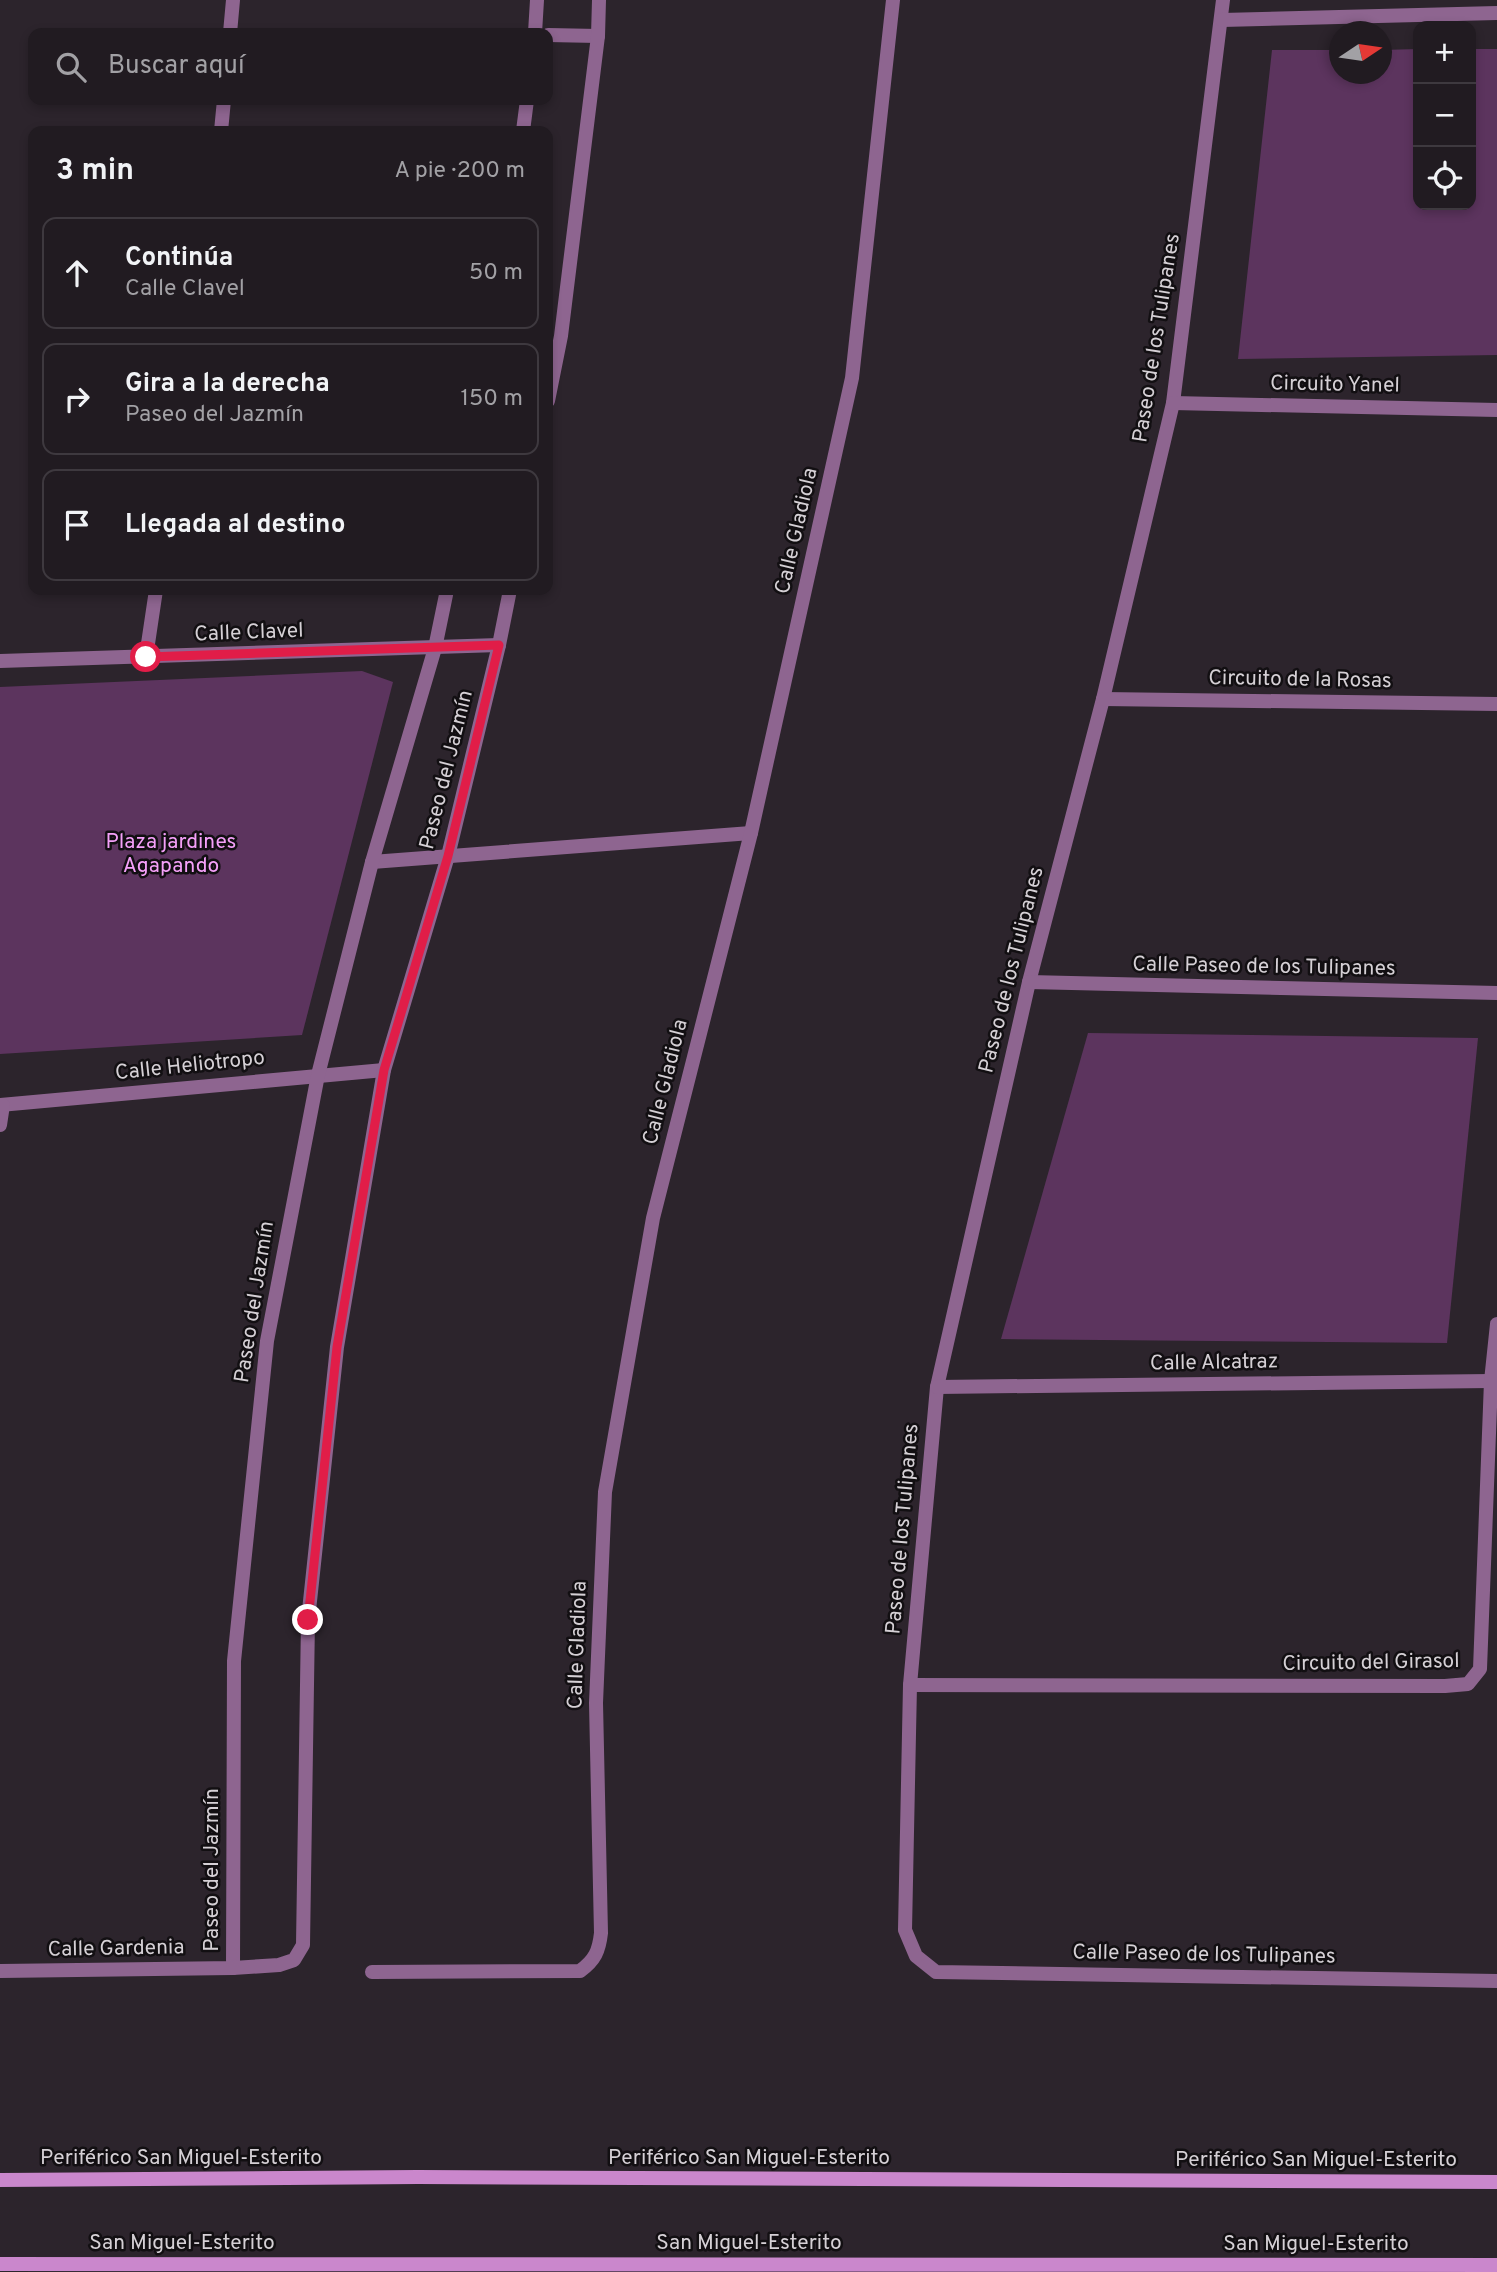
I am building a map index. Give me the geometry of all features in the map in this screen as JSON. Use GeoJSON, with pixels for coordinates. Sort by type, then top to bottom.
{"type":"FeatureCollection","features":[{"type":"Feature","properties":{"kind":"street"},"geometry":{"type":"LineString","coordinates":[[230,28],[233,0]]}},
{"type":"Feature","properties":{"kind":"street"},"geometry":{"type":"LineString","coordinates":[[535,28],[537,0]]}},
{"type":"Feature","properties":{"kind":"street"},"geometry":{"type":"LineString","coordinates":[[553,376],[561,336],[598,36],[599,0]]}},
{"type":"Feature","properties":{"kind":"street","name":"Calle Gladiola"},"geometry":{"type":"LineString","coordinates":[[372,1972],[580,1971],[593,1962],[599,1948],[601,1933],[596,1703],[605,1492],[653,1217],[751,833],[852,378],[893,0]]}},
{"type":"Feature","properties":{"kind":"street","name":"Paseo de los Tulipanes"},"geometry":{"type":"LineString","coordinates":[[916,1956],[905,1930],[910,1685],[937,1387],[1029,982],[1103,699],[1173,402],[1223,0]]}},
{"type":"Feature","properties":{"kind":"street"},"geometry":{"type":"LineString","coordinates":[[1222,20],[1497,13]]}},
{"type":"Feature","properties":{"kind":"street"},"geometry":{"type":"LineString","coordinates":[[553,35],[598,36]]}},
{"type":"Feature","properties":{"kind":"street"},"geometry":{"type":"LineString","coordinates":[[221,126],[224,105]]}},
{"type":"Feature","properties":{"kind":"street"},"geometry":{"type":"LineString","coordinates":[[524,126],[526,105]]}},
{"type":"Feature","properties":{"kind":"street","name":"Circuito Yanel"},"geometry":{"type":"LineString","coordinates":[[1173,402],[1497,410]]}},
{"type":"Feature","properties":{"kind":"street"},"geometry":{"type":"LineString","coordinates":[[146,657],[155,595]]}},
{"type":"Feature","properties":{"kind":"street","name":"Paseo del Jazmín"},"geometry":{"type":"LineString","coordinates":[[446,595],[435,648],[372,862],[318,1074],[267,1341],[234,1661],[233,1969],[279,1965],[294,1960],[303,1945],[308,1620],[337,1347],[384,1070],[448,856],[509,595]]}},
{"type":"Feature","properties":{"kind":"street","name":"Calle Clavel"},"geometry":{"type":"LineString","coordinates":[[0,661],[499,645]]}},
{"type":"Feature","properties":{"kind":"street","name":"Circuito de la Rosas"},"geometry":{"type":"LineString","coordinates":[[1103,699],[1497,704]]}},
{"type":"Feature","properties":{"kind":"street"},"geometry":{"type":"LineString","coordinates":[[372,862],[751,833]]}},
{"type":"Feature","properties":{"kind":"street","name":"Calle Paseo de los Tulipanes"},"geometry":{"type":"LineString","coordinates":[[1029,982],[1497,993]]}},
{"type":"Feature","properties":{"kind":"street","name":"Calle Heliotropo"},"geometry":{"type":"LineString","coordinates":[[2,1105],[384,1070]]}},
{"type":"Feature","properties":{"kind":"street"},"geometry":{"type":"LineString","coordinates":[[0,1125],[2,1105]]}},
{"type":"Feature","properties":{"kind":"street","name":"Circuito del Girasol"},"geometry":{"type":"LineString","coordinates":[[910,1685],[1468,1684],[1480,1669],[1491,1381],[1497,1324]]}},
{"type":"Feature","properties":{"kind":"street","name":"Calle Alcatraz"},"geometry":{"type":"LineString","coordinates":[[937,1387],[1491,1381]]}},
{"type":"Feature","properties":{"kind":"street","name":"Calle Paseo de los Tulipanes"},"geometry":{"type":"LineString","coordinates":[[916,1956],[936,1972],[1497,1981]]}},
{"type":"Feature","properties":{"kind":"street","name":"Calle Gardenia"},"geometry":{"type":"LineString","coordinates":[[0,1971],[233,1969]]}},
{"type":"Feature","properties":{"kind":"street","name":"Periférico San Miguel-Esterito"},"geometry":{"type":"LineString","coordinates":[[0,2180],[418,2177],[1497,2182]]}},
{"type":"Feature","properties":{"kind":"street","name":"San Miguel-Esterito"},"geometry":{"type":"LineString","coordinates":[[0,2264],[1497,2265]]}},
{"type":"Feature","properties":{"kind":"green space"},"geometry":{"type":"Polygon","coordinates":[[[1413,49],[1413,210],[1476,210],[1476,49],[1497,49],[1497,355],[1238,359],[1272,50],[1329,50],[1329,84],[1392,84],[1392,50],[1413,49]]]}},
{"type":"Feature","properties":{"kind":"green space","name":"Plaza jardines Agapando"},"geometry":{"type":"Polygon","coordinates":[[[362,671],[393,682],[302,1035],[0,1054],[0,687],[362,671]]]}},
{"type":"Feature","properties":{"kind":"green space"},"geometry":{"type":"Polygon","coordinates":[[[1088,1033],[1478,1038],[1447,1343],[1001,1339],[1088,1033]]]}},
{"type":"Feature","properties":{"kind":"route"},"geometry":{"type":"LineString","coordinates":[[146,657],[499,645],[448,856],[384,1070],[337,1347],[308,1620]]}}]}
